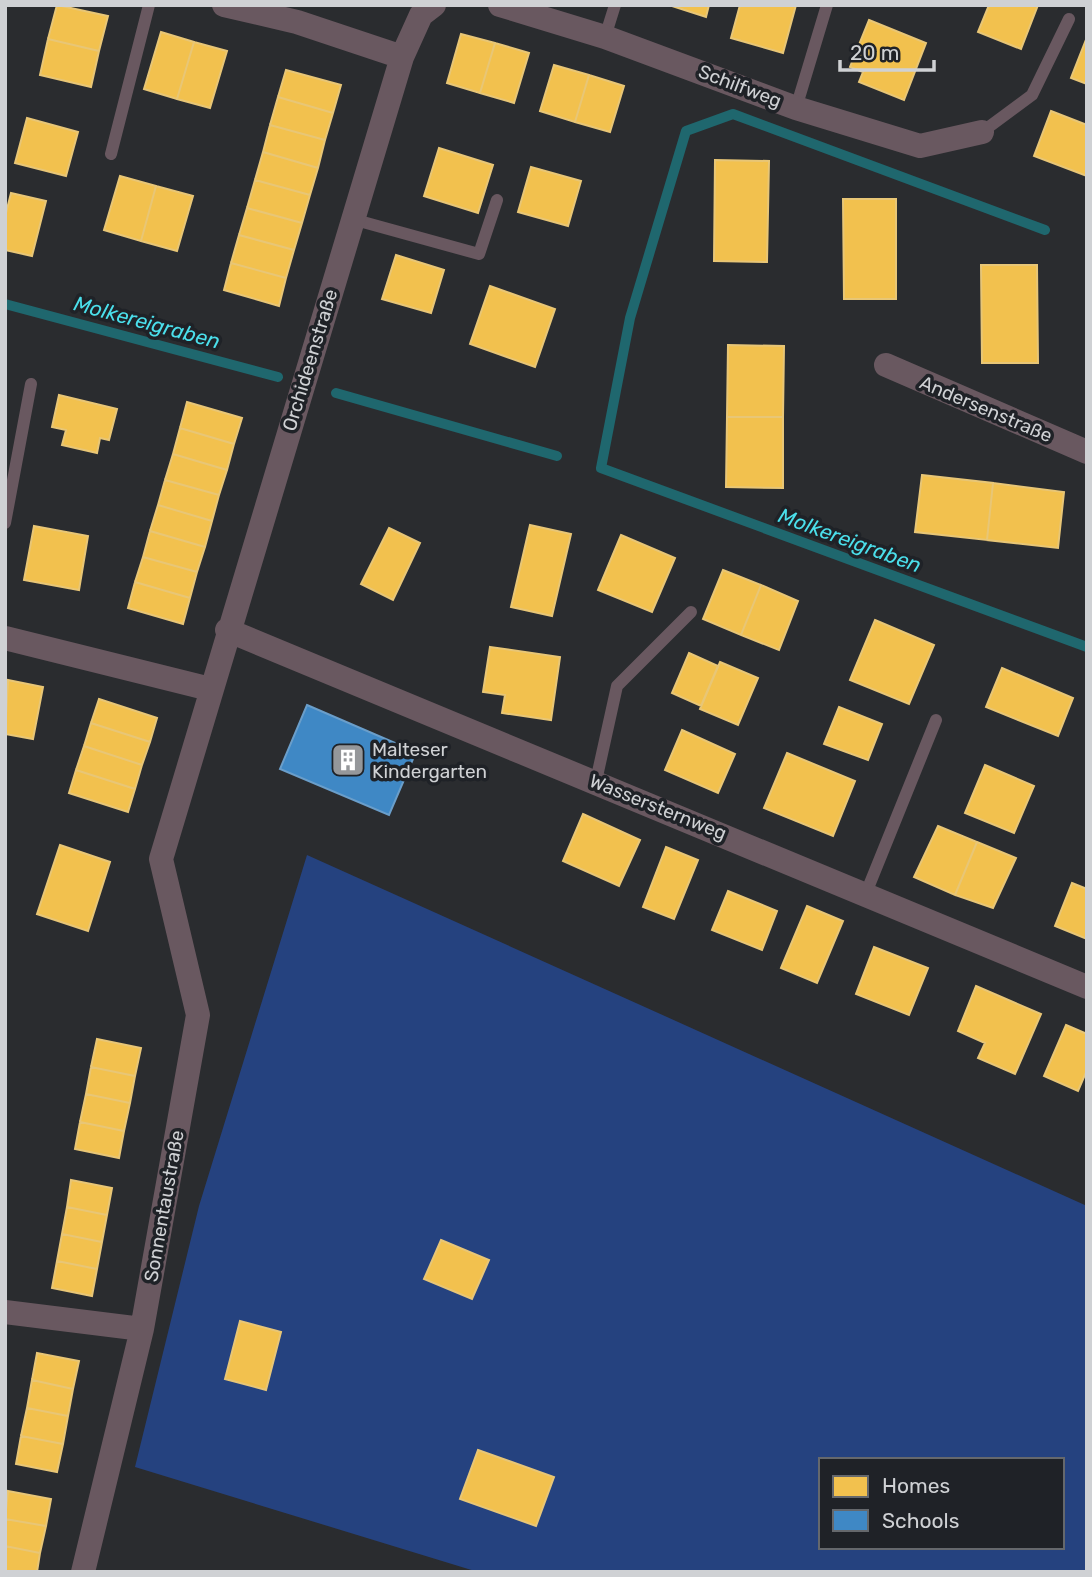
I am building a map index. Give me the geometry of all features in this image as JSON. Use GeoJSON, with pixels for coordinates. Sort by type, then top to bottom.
{"type":"FeatureCollection","features":[{"type":"Feature","properties":{"kind":"street"},"geometry":{"type":"LineString","coordinates":[[224,5],[299,14],[402,57],[421,15],[434,5]]}},
{"type":"Feature","properties":{"kind":"street","name":"Schilfweg"},"geometry":{"type":"LineString","coordinates":[[500,5],[605,37],[796,108],[920,146],[982,132]]}},
{"type":"Feature","properties":{"kind":"street","name":"Orchideenstraße"},"geometry":{"type":"LineString","coordinates":[[166,839],[402,57]]}},
{"type":"Feature","properties":{"kind":"street","name":"Andersenstraße"},"geometry":{"type":"LineString","coordinates":[[886,365],[1087,452]]}},
{"type":"Feature","properties":{"kind":"street","name":"Wassersternweg"},"geometry":{"type":"LineString","coordinates":[[227,630],[1087,987]]}},
{"type":"Feature","properties":{"kind":"street"},"geometry":{"type":"LineString","coordinates":[[5,638],[210,689]]}},
{"type":"Feature","properties":{"kind":"street","name":"Sonnentaustraße"},"geometry":{"type":"LineString","coordinates":[[83,1572],[142,1329],[198,1015],[161,859],[166,839]]}},
{"type":"Feature","properties":{"kind":"street"},"geometry":{"type":"LineString","coordinates":[[5,1312],[142,1329]]}},
{"type":"Feature","properties":{"kind":"lane"},"geometry":{"type":"LineString","coordinates":[[111,154],[149,5]]}},
{"type":"Feature","properties":{"kind":"lane"},"geometry":{"type":"LineString","coordinates":[[605,37],[615,5]]}},
{"type":"Feature","properties":{"kind":"lane"},"geometry":{"type":"LineString","coordinates":[[796,108],[827,5]]}},
{"type":"Feature","properties":{"kind":"lane"},"geometry":{"type":"LineString","coordinates":[[982,132],[1032,95],[1069,19]]}},
{"type":"Feature","properties":{"kind":"lane"},"geometry":{"type":"LineString","coordinates":[[352,219],[479,254],[497,200]]}},
{"type":"Feature","properties":{"kind":"lane"},"geometry":{"type":"LineString","coordinates":[[5,523],[9,484],[31,384]]}},
{"type":"Feature","properties":{"kind":"lane"},"geometry":{"type":"LineString","coordinates":[[596,781],[617,686],[691,612]]}},
{"type":"Feature","properties":{"kind":"lane"},"geometry":{"type":"LineString","coordinates":[[866,893],[936,720]]}},
{"type":"Feature","properties":{"kind":"shaded area"},"geometry":{"type":"Polygon","coordinates":[[[307,855],[1087,1206],[1087,1572],[478,1572],[135,1467],[199,1206],[307,855]]]}},
{"type":"Feature","properties":{"kind":"building: Homes"},"geometry":{"type":"Polygon","coordinates":[[[57,5],[108,16],[99,51],[48,39],[57,5]]]}},
{"type":"Feature","properties":{"kind":"building: Homes"},"geometry":{"type":"Polygon","coordinates":[[[669,5],[709,5],[706,17],[669,5]]]}},
{"type":"Feature","properties":{"kind":"building: Homes"},"geometry":{"type":"Polygon","coordinates":[[[740,5],[796,5],[783,53],[731,38],[740,5]]]}},
{"type":"Feature","properties":{"kind":"building: Homes"},"geometry":{"type":"Polygon","coordinates":[[[989,5],[1038,5],[1021,49],[978,32],[989,5]]]}},
{"type":"Feature","properties":{"kind":"building: Homes"},"geometry":{"type":"Polygon","coordinates":[[[869,20],[926,43],[904,100],[859,82],[863,72],[850,67],[869,20]]]}},
{"type":"Feature","properties":{"kind":"building: Homes"},"geometry":{"type":"Polygon","coordinates":[[[161,32],[194,42],[177,99],[144,89],[161,32]]]}},
{"type":"Feature","properties":{"kind":"building: Homes"},"geometry":{"type":"Polygon","coordinates":[[[461,34],[495,43],[480,93],[447,83],[461,34]]]}},
{"type":"Feature","properties":{"kind":"building: Homes"},"geometry":{"type":"Polygon","coordinates":[[[1087,37],[1087,84],[1071,78],[1087,37]]]}},
{"type":"Feature","properties":{"kind":"building: Homes"},"geometry":{"type":"Polygon","coordinates":[[[48,39],[99,51],[91,87],[40,75],[48,39]]]}},
{"type":"Feature","properties":{"kind":"building: Homes"},"geometry":{"type":"Polygon","coordinates":[[[194,42],[227,51],[210,108],[177,99],[194,42]]]}},
{"type":"Feature","properties":{"kind":"building: Homes"},"geometry":{"type":"Polygon","coordinates":[[[495,43],[529,53],[514,103],[480,93],[495,43]]]}},
{"type":"Feature","properties":{"kind":"building: Homes"},"geometry":{"type":"Polygon","coordinates":[[[554,65],[589,75],[575,122],[540,111],[554,65]]]}},
{"type":"Feature","properties":{"kind":"building: Homes"},"geometry":{"type":"Polygon","coordinates":[[[286,70],[341,85],[333,113],[278,97],[286,70]]]}},
{"type":"Feature","properties":{"kind":"building: Homes"},"geometry":{"type":"Polygon","coordinates":[[[589,75],[624,86],[610,132],[575,122],[589,75]]]}},
{"type":"Feature","properties":{"kind":"building: Homes"},"geometry":{"type":"Polygon","coordinates":[[[278,97],[333,113],[325,140],[270,125],[278,97]]]}},
{"type":"Feature","properties":{"kind":"building: Homes"},"geometry":{"type":"Polygon","coordinates":[[[1051,111],[1087,125],[1087,176],[1034,156],[1051,111]]]}},
{"type":"Feature","properties":{"kind":"building: Homes"},"geometry":{"type":"Polygon","coordinates":[[[27,118],[78,132],[66,176],[15,163],[27,118]]]}},
{"type":"Feature","properties":{"kind":"building: Homes"},"geometry":{"type":"Polygon","coordinates":[[[270,125],[325,140],[318,168],[263,152],[270,125]]]}},
{"type":"Feature","properties":{"kind":"building: Homes"},"geometry":{"type":"Polygon","coordinates":[[[439,148],[493,165],[478,213],[424,196],[439,148]]]}},
{"type":"Feature","properties":{"kind":"building: Homes"},"geometry":{"type":"Polygon","coordinates":[[[263,152],[318,168],[310,195],[255,180],[263,152]]]}},
{"type":"Feature","properties":{"kind":"building: Homes"},"geometry":{"type":"Polygon","coordinates":[[[715,160],[769,161],[767,262],[714,261],[715,160]]]}},
{"type":"Feature","properties":{"kind":"building: Homes"},"geometry":{"type":"Polygon","coordinates":[[[531,167],[581,181],[568,226],[518,212],[531,167]]]}},
{"type":"Feature","properties":{"kind":"building: Homes"},"geometry":{"type":"Polygon","coordinates":[[[120,176],[156,186],[141,241],[104,230],[120,176]]]}},
{"type":"Feature","properties":{"kind":"building: Homes"},"geometry":{"type":"Polygon","coordinates":[[[255,180],[310,195],[302,223],[247,208],[255,180]]]}},
{"type":"Feature","properties":{"kind":"building: Homes"},"geometry":{"type":"Polygon","coordinates":[[[156,186],[193,196],[177,251],[141,241],[156,186]]]}},
{"type":"Feature","properties":{"kind":"building: Homes"},"geometry":{"type":"Polygon","coordinates":[[[11,193],[46,201],[32,256],[5,250],[5,217],[11,193]]]}},
{"type":"Feature","properties":{"kind":"building: Homes"},"geometry":{"type":"Polygon","coordinates":[[[843,199],[896,199],[896,299],[844,299],[843,199]]]}},
{"type":"Feature","properties":{"kind":"building: Homes"},"geometry":{"type":"Polygon","coordinates":[[[247,208],[302,223],[294,250],[239,235],[247,208]]]}},
{"type":"Feature","properties":{"kind":"building: Homes"},"geometry":{"type":"Polygon","coordinates":[[[239,235],[294,250],[286,278],[231,263],[239,235]]]}},
{"type":"Feature","properties":{"kind":"building: Homes"},"geometry":{"type":"Polygon","coordinates":[[[396,255],[444,270],[431,313],[382,299],[396,255]]]}},
{"type":"Feature","properties":{"kind":"building: Homes"},"geometry":{"type":"Polygon","coordinates":[[[231,263],[286,278],[279,306],[224,290],[231,263]]]}},
{"type":"Feature","properties":{"kind":"building: Homes"},"geometry":{"type":"Polygon","coordinates":[[[981,265],[1037,265],[1038,363],[982,363],[981,265]]]}},
{"type":"Feature","properties":{"kind":"building: Homes"},"geometry":{"type":"Polygon","coordinates":[[[490,286],[555,309],[535,367],[470,344],[490,286]]]}},
{"type":"Feature","properties":{"kind":"building: Homes"},"geometry":{"type":"Polygon","coordinates":[[[728,345],[784,346],[783,417],[727,417],[728,345]]]}},
{"type":"Feature","properties":{"kind":"building: Homes"},"geometry":{"type":"Polygon","coordinates":[[[59,395],[117,409],[109,440],[100,438],[97,453],[62,445],[66,430],[52,427],[59,395]]]}},
{"type":"Feature","properties":{"kind":"building: Homes"},"geometry":{"type":"Polygon","coordinates":[[[187,402],[242,418],[234,444],[180,428],[187,402]]]}},
{"type":"Feature","properties":{"kind":"building: Homes"},"geometry":{"type":"Polygon","coordinates":[[[727,417],[783,417],[783,488],[726,487],[727,417]]]}},
{"type":"Feature","properties":{"kind":"building: Homes"},"geometry":{"type":"Polygon","coordinates":[[[180,428],[234,444],[227,470],[173,454],[180,428]]]}},
{"type":"Feature","properties":{"kind":"building: Homes"},"geometry":{"type":"Polygon","coordinates":[[[173,454],[227,470],[219,495],[165,480],[173,454]]]}},
{"type":"Feature","properties":{"kind":"building: Homes"},"geometry":{"type":"Polygon","coordinates":[[[922,475],[993,483],[987,540],[915,532],[922,475]]]}},
{"type":"Feature","properties":{"kind":"building: Homes"},"geometry":{"type":"Polygon","coordinates":[[[165,480],[219,495],[212,521],[158,505],[165,480]]]}},
{"type":"Feature","properties":{"kind":"building: Homes"},"geometry":{"type":"Polygon","coordinates":[[[993,483],[1064,492],[1058,548],[987,540],[993,483]]]}},
{"type":"Feature","properties":{"kind":"building: Homes"},"geometry":{"type":"Polygon","coordinates":[[[158,505],[212,521],[205,547],[150,531],[158,505]]]}},
{"type":"Feature","properties":{"kind":"building: Homes"},"geometry":{"type":"Polygon","coordinates":[[[530,525],[571,534],[552,616],[511,607],[530,525]]]}},
{"type":"Feature","properties":{"kind":"building: Homes"},"geometry":{"type":"Polygon","coordinates":[[[34,526],[88,536],[79,590],[24,580],[34,526]]]}},
{"type":"Feature","properties":{"kind":"building: Homes"},"geometry":{"type":"Polygon","coordinates":[[[389,528],[420,543],[393,600],[361,584],[389,528]]]}},
{"type":"Feature","properties":{"kind":"building: Homes"},"geometry":{"type":"Polygon","coordinates":[[[150,531],[205,547],[197,572],[143,557],[150,531]]]}},
{"type":"Feature","properties":{"kind":"building: Homes"},"geometry":{"type":"Polygon","coordinates":[[[621,535],[675,558],[652,612],[598,590],[621,535]]]}},
{"type":"Feature","properties":{"kind":"building: Homes"},"geometry":{"type":"Polygon","coordinates":[[[143,557],[197,572],[190,598],[135,582],[143,557]]]}},
{"type":"Feature","properties":{"kind":"building: Homes"},"geometry":{"type":"Polygon","coordinates":[[[723,570],[761,585],[741,635],[703,619],[723,570]]]}},
{"type":"Feature","properties":{"kind":"building: Homes"},"geometry":{"type":"Polygon","coordinates":[[[135,582],[190,598],[183,624],[128,608],[135,582]]]}},
{"type":"Feature","properties":{"kind":"building: Homes"},"geometry":{"type":"Polygon","coordinates":[[[761,585],[798,601],[779,650],[741,635],[761,585]]]}},
{"type":"Feature","properties":{"kind":"building: Homes"},"geometry":{"type":"Polygon","coordinates":[[[875,620],[934,645],[909,704],[850,680],[875,620]]]}},
{"type":"Feature","properties":{"kind":"building: Homes"},"geometry":{"type":"Polygon","coordinates":[[[490,647],[560,657],[551,720],[502,713],[505,695],[483,692],[490,647]]]}},
{"type":"Feature","properties":{"kind":"building: Homes"},"geometry":{"type":"Polygon","coordinates":[[[689,653],[718,666],[701,706],[672,693],[689,653]]]}},
{"type":"Feature","properties":{"kind":"building: Homes"},"geometry":{"type":"Polygon","coordinates":[[[720,662],[758,678],[738,725],[700,709],[720,662]]]}},
{"type":"Feature","properties":{"kind":"building: Homes"},"geometry":{"type":"Polygon","coordinates":[[[1002,668],[1073,698],[1058,736],[986,707],[1002,668]]]}},
{"type":"Feature","properties":{"kind":"building: Homes"},"geometry":{"type":"Polygon","coordinates":[[[8,680],[43,687],[33,739],[5,734],[8,680]]]}},
{"type":"Feature","properties":{"kind":"building: Homes"},"geometry":{"type":"Polygon","coordinates":[[[99,699],[157,718],[150,742],[91,723],[99,699]]]}},
{"type":"Feature","properties":{"kind":"building: Homes"},"geometry":{"type":"Polygon","coordinates":[[[839,707],[882,724],[868,760],[824,744],[839,707]]]}},
{"type":"Feature","properties":{"kind":"building: Homes"},"geometry":{"type":"Polygon","coordinates":[[[91,723],[150,742],[142,765],[84,746],[91,723]]]}},
{"type":"Feature","properties":{"kind":"building: Homes"},"geometry":{"type":"Polygon","coordinates":[[[682,730],[735,754],[718,793],[665,770],[682,730]]]}},
{"type":"Feature","properties":{"kind":"building: Homes"},"geometry":{"type":"Polygon","coordinates":[[[84,746],[142,765],[135,789],[76,770],[84,746]]]}},
{"type":"Feature","properties":{"kind":"building: Homes"},"geometry":{"type":"Polygon","coordinates":[[[787,753],[855,781],[833,836],[764,808],[787,753]]]}},
{"type":"Feature","properties":{"kind":"building: Homes"},"geometry":{"type":"Polygon","coordinates":[[[985,765],[1034,786],[1014,833],[965,813],[985,765]]]}},
{"type":"Feature","properties":{"kind":"building: Homes"},"geometry":{"type":"Polygon","coordinates":[[[76,770],[135,789],[128,812],[69,793],[76,770]]]}},
{"type":"Feature","properties":{"kind":"building: Homes"},"geometry":{"type":"Polygon","coordinates":[[[583,814],[640,840],[619,886],[563,861],[583,814]]]}},
{"type":"Feature","properties":{"kind":"building: Homes"},"geometry":{"type":"Polygon","coordinates":[[[938,826],[977,842],[955,895],[914,877],[938,826]]]}},
{"type":"Feature","properties":{"kind":"building: Homes"},"geometry":{"type":"Polygon","coordinates":[[[977,842],[1016,858],[993,908],[955,895],[977,842]]]}},
{"type":"Feature","properties":{"kind":"building: Homes"},"geometry":{"type":"Polygon","coordinates":[[[60,845],[110,862],[88,931],[37,914],[60,845]]]}},
{"type":"Feature","properties":{"kind":"building: Homes"},"geometry":{"type":"Polygon","coordinates":[[[666,847],[698,860],[674,919],[643,907],[666,847]]]}},
{"type":"Feature","properties":{"kind":"building: Homes"},"geometry":{"type":"Polygon","coordinates":[[[1072,883],[1087,889],[1087,939],[1055,926],[1072,883]]]}},
{"type":"Feature","properties":{"kind":"building: Homes"},"geometry":{"type":"Polygon","coordinates":[[[728,891],[777,911],[762,950],[712,930],[728,891]]]}},
{"type":"Feature","properties":{"kind":"building: Homes"},"geometry":{"type":"Polygon","coordinates":[[[807,906],[843,921],[817,983],[781,968],[807,906]]]}},
{"type":"Feature","properties":{"kind":"building: Homes"},"geometry":{"type":"Polygon","coordinates":[[[874,947],[928,968],[909,1015],[856,994],[874,947]]]}},
{"type":"Feature","properties":{"kind":"building: Homes"},"geometry":{"type":"Polygon","coordinates":[[[976,986],[1041,1014],[1015,1074],[978,1058],[985,1043],[958,1031],[976,986]]]}},
{"type":"Feature","properties":{"kind":"building: Homes"},"geometry":{"type":"Polygon","coordinates":[[[1066,1025],[1087,1034],[1087,1070],[1078,1091],[1044,1076],[1066,1025]]]}},
{"type":"Feature","properties":{"kind":"building: Homes"},"geometry":{"type":"Polygon","coordinates":[[[97,1039],[141,1048],[135,1076],[91,1067],[97,1039]]]}},
{"type":"Feature","properties":{"kind":"building: Homes"},"geometry":{"type":"Polygon","coordinates":[[[91,1067],[135,1076],[130,1103],[86,1094],[91,1067]]]}},
{"type":"Feature","properties":{"kind":"building: Homes"},"geometry":{"type":"Polygon","coordinates":[[[86,1094],[130,1103],[124,1131],[80,1122],[86,1094]]]}},
{"type":"Feature","properties":{"kind":"building: Homes"},"geometry":{"type":"Polygon","coordinates":[[[80,1122],[124,1131],[119,1158],[75,1149],[80,1122]]]}},
{"type":"Feature","properties":{"kind":"building: Homes"},"geometry":{"type":"Polygon","coordinates":[[[71,1180],[112,1188],[107,1215],[67,1207],[71,1180]]]}},
{"type":"Feature","properties":{"kind":"building: Homes"},"geometry":{"type":"Polygon","coordinates":[[[67,1207],[107,1215],[102,1242],[62,1234],[67,1207]]]}},
{"type":"Feature","properties":{"kind":"building: Homes"},"geometry":{"type":"Polygon","coordinates":[[[62,1234],[102,1242],[97,1269],[57,1261],[62,1234]]]}},
{"type":"Feature","properties":{"kind":"building: Homes"},"geometry":{"type":"Polygon","coordinates":[[[441,1240],[489,1260],[472,1299],[424,1279],[441,1240]]]}},
{"type":"Feature","properties":{"kind":"building: Homes"},"geometry":{"type":"Polygon","coordinates":[[[57,1261],[97,1269],[92,1296],[52,1288],[57,1261]]]}},
{"type":"Feature","properties":{"kind":"building: Homes"},"geometry":{"type":"Polygon","coordinates":[[[240,1321],[281,1332],[266,1390],[225,1379],[240,1321]]]}},
{"type":"Feature","properties":{"kind":"building: Homes"},"geometry":{"type":"Polygon","coordinates":[[[37,1353],[79,1361],[73,1389],[32,1380],[37,1353]]]}},
{"type":"Feature","properties":{"kind":"building: Homes"},"geometry":{"type":"Polygon","coordinates":[[[32,1380],[73,1389],[68,1416],[27,1408],[32,1380]]]}},
{"type":"Feature","properties":{"kind":"building: Homes"},"geometry":{"type":"Polygon","coordinates":[[[27,1408],[68,1416],[63,1444],[21,1436],[27,1408]]]}},
{"type":"Feature","properties":{"kind":"building: Homes"},"geometry":{"type":"Polygon","coordinates":[[[21,1436],[63,1444],[57,1472],[16,1464],[21,1436]]]}},
{"type":"Feature","properties":{"kind":"building: Homes"},"geometry":{"type":"Polygon","coordinates":[[[478,1450],[554,1477],[536,1526],[460,1499],[478,1450]]]}},
{"type":"Feature","properties":{"kind":"building: Homes"},"geometry":{"type":"Polygon","coordinates":[[[8,1491],[51,1499],[46,1526],[5,1519],[8,1491]]]}},
{"type":"Feature","properties":{"kind":"building: Homes"},"geometry":{"type":"Polygon","coordinates":[[[5,1519],[46,1526],[40,1553],[5,1546],[5,1519]]]}},
{"type":"Feature","properties":{"kind":"building: Homes"},"geometry":{"type":"Polygon","coordinates":[[[5,1546],[40,1553],[37,1572],[5,1572],[5,1546]]]}},
{"type":"Feature","properties":{"kind":"building: Schools","name":"Malteser Kindergarten"},"geometry":{"type":"Polygon","coordinates":[[[307,705],[416,752],[389,815],[280,769],[307,705]]]}},
{"type":"Feature","properties":{"kind":"waterway"},"geometry":{"type":"LineString","coordinates":[[1045,230],[733,114],[686,131],[630,318],[601,468],[1087,647]]}},
{"type":"Feature","properties":{"kind":"waterway","name":"Molkereigraben"},"geometry":{"type":"LineString","coordinates":[[5,304],[278,377]]}},
{"type":"Feature","properties":{"kind":"waterway","name":"Molkereigraben"},"geometry":{"type":"LineString","coordinates":[[336,393],[557,456]]}},
{"type":"Feature","properties":{"kind":"place","name":"Malteser Kindergarten"},"geometry":{"type":"Point","coordinates":[348,760]}}]}
